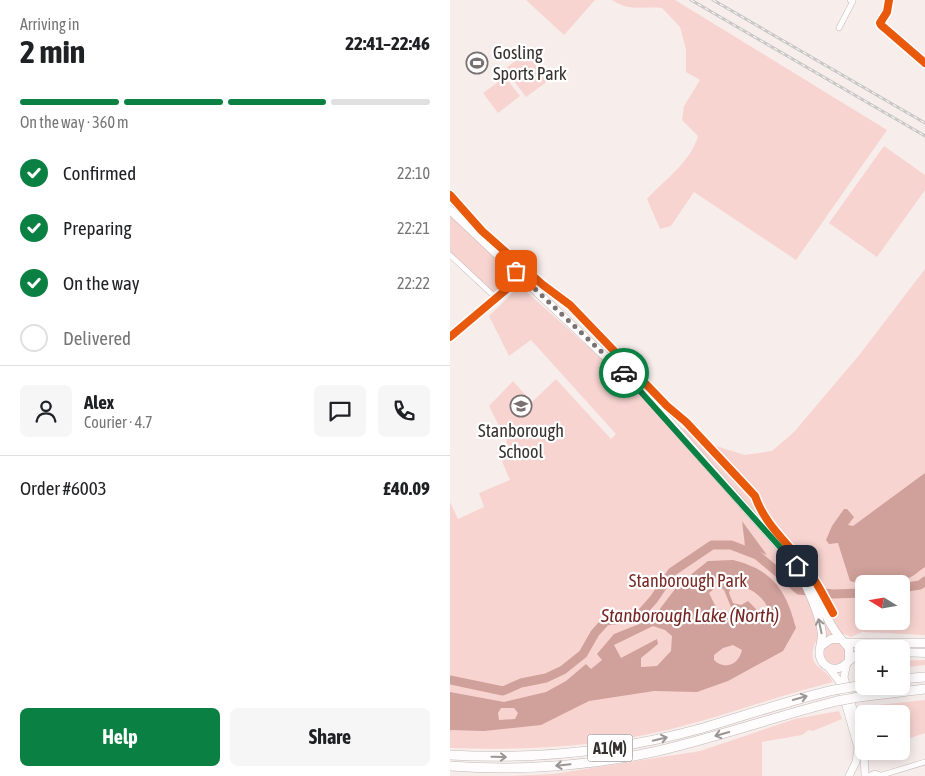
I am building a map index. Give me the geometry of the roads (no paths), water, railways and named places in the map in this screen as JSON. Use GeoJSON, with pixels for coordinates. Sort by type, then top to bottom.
{"type":"FeatureCollection","features":[{"type":"Feature","properties":{"kind":"highway"},"geometry":{"type":"LineString","coordinates":[[910,678],[925,677]]}},
{"type":"Feature","properties":{"kind":"highway","name":"A1(M)"},"geometry":{"type":"LineString","coordinates":[[450,755],[540,756],[613,748],[702,728],[789,701],[855,686]]}},
{"type":"Feature","properties":{"kind":"highway","name":"A1(M)"},"geometry":{"type":"LineString","coordinates":[[450,766],[529,768],[630,757],[682,745],[837,701],[925,689]]}},
{"type":"Feature","properties":{"kind":"main road"},"geometry":{"type":"LineString","coordinates":[[450,210],[645,394],[797,566],[824,607],[831,626],[849,648],[844,677],[855,717]]}},
{"type":"Feature","properties":{"kind":"main road"},"geometry":{"type":"LineString","coordinates":[[808,584],[820,625],[821,659],[839,681],[858,748],[856,762],[848,776]]}},
{"type":"Feature","properties":{"kind":"main road"},"geometry":{"type":"LineString","coordinates":[[821,646],[831,639],[925,643]]}},
{"type":"Feature","properties":{"kind":"main road"},"geometry":{"type":"LineString","coordinates":[[910,652],[925,653]]}},
{"type":"Feature","properties":{"kind":"main road"},"geometry":{"type":"LineString","coordinates":[[829,668],[840,668],[855,658]]}},
{"type":"Feature","properties":{"kind":"main road"},"geometry":{"type":"LineString","coordinates":[[865,760],[867,776]]}},
{"type":"Feature","properties":{"kind":"street"},"geometry":{"type":"LineString","coordinates":[[839,28],[853,1],[850,0]]}},
{"type":"Feature","properties":{"kind":"street"},"geometry":{"type":"LineString","coordinates":[[889,0],[886,14],[880,23],[881,25],[925,63]]}},
{"type":"Feature","properties":{"kind":"street"},"geometry":{"type":"LineString","coordinates":[[450,255],[496,298]]}},
{"type":"Feature","properties":{"kind":"street"},"geometry":{"type":"LineString","coordinates":[[450,337],[508,288],[518,273]]}},
{"type":"Feature","properties":{"kind":"street"},"geometry":{"type":"LineString","coordinates":[[508,288],[527,282]]}},
{"type":"Feature","properties":{"kind":"street"},"geometry":{"type":"LineString","coordinates":[[867,776],[875,773],[880,775],[925,762]]}},
{"type":"Feature","properties":{"kind":"water"},"geometry":{"type":"Polygon","coordinates":[[[925,473],[925,567],[910,577],[910,575],[855,575],[855,582],[850,581],[838,543],[829,544],[826,540],[832,526],[844,509],[847,509],[854,517],[848,525],[853,526],[925,473]]]}},
{"type":"Feature","properties":{"kind":"water"},"geometry":{"type":"Polygon","coordinates":[[[742,521],[767,555],[745,546],[742,521]]]}},
{"type":"Feature","properties":{"kind":"water","name":"Stanborough Lake (North)"},"geometry":{"type":"Polygon","coordinates":[[[733,560],[747,564],[768,576],[776,584],[788,603],[796,628],[783,651],[728,681],[697,692],[654,691],[589,701],[541,725],[484,731],[450,730],[450,692],[504,702],[546,692],[566,681],[586,664],[591,669],[602,660],[597,654],[614,634],[652,619],[679,584],[708,561],[733,560]],[[718,586],[709,593],[717,609],[724,616],[742,619],[744,613],[731,607],[724,590],[718,586]],[[731,586],[729,593],[733,603],[741,605],[748,601],[756,609],[757,615],[764,617],[767,606],[761,597],[747,588],[737,586],[731,586]],[[653,626],[614,645],[621,658],[657,639],[658,644],[641,658],[641,667],[657,666],[671,651],[672,636],[665,630],[653,626]],[[733,645],[723,648],[714,655],[714,660],[727,665],[738,659],[742,650],[733,645]],[[501,708],[498,713],[499,720],[515,719],[518,713],[514,708],[501,708]]]}},
{"type":"Feature","properties":{"kind":"waterway"},"geometry":{"type":"LineString","coordinates":[[450,680],[503,691],[521,683],[546,678],[563,670],[583,654],[595,633],[606,621],[638,617],[654,599],[672,572],[712,545],[731,545],[757,555],[799,590],[833,594],[855,593]]}},
{"type":"Feature","properties":{"kind":"waterway"},"geometry":{"type":"LineString","coordinates":[[910,587],[920,585],[925,581]]}},
{"type":"Feature","properties":{"kind":"railway"},"geometry":{"type":"LineString","coordinates":[[691,0],[925,136]]}},
{"type":"Feature","properties":{"kind":"railway"},"geometry":{"type":"LineString","coordinates":[[713,0],[925,123]]}},
{"type":"Feature","properties":{"kind":"place","name":"Gosling Sports Park"},"geometry":{"type":"Point","coordinates":[477,63]}},
{"type":"Feature","properties":{"kind":"place","name":"Stanborough School"},"geometry":{"type":"Point","coordinates":[521,406]}},
{"type":"Feature","properties":{"kind":"park label","name":"Stanborough Park"},"geometry":{"type":"Point","coordinates":[688,581]}}]}
